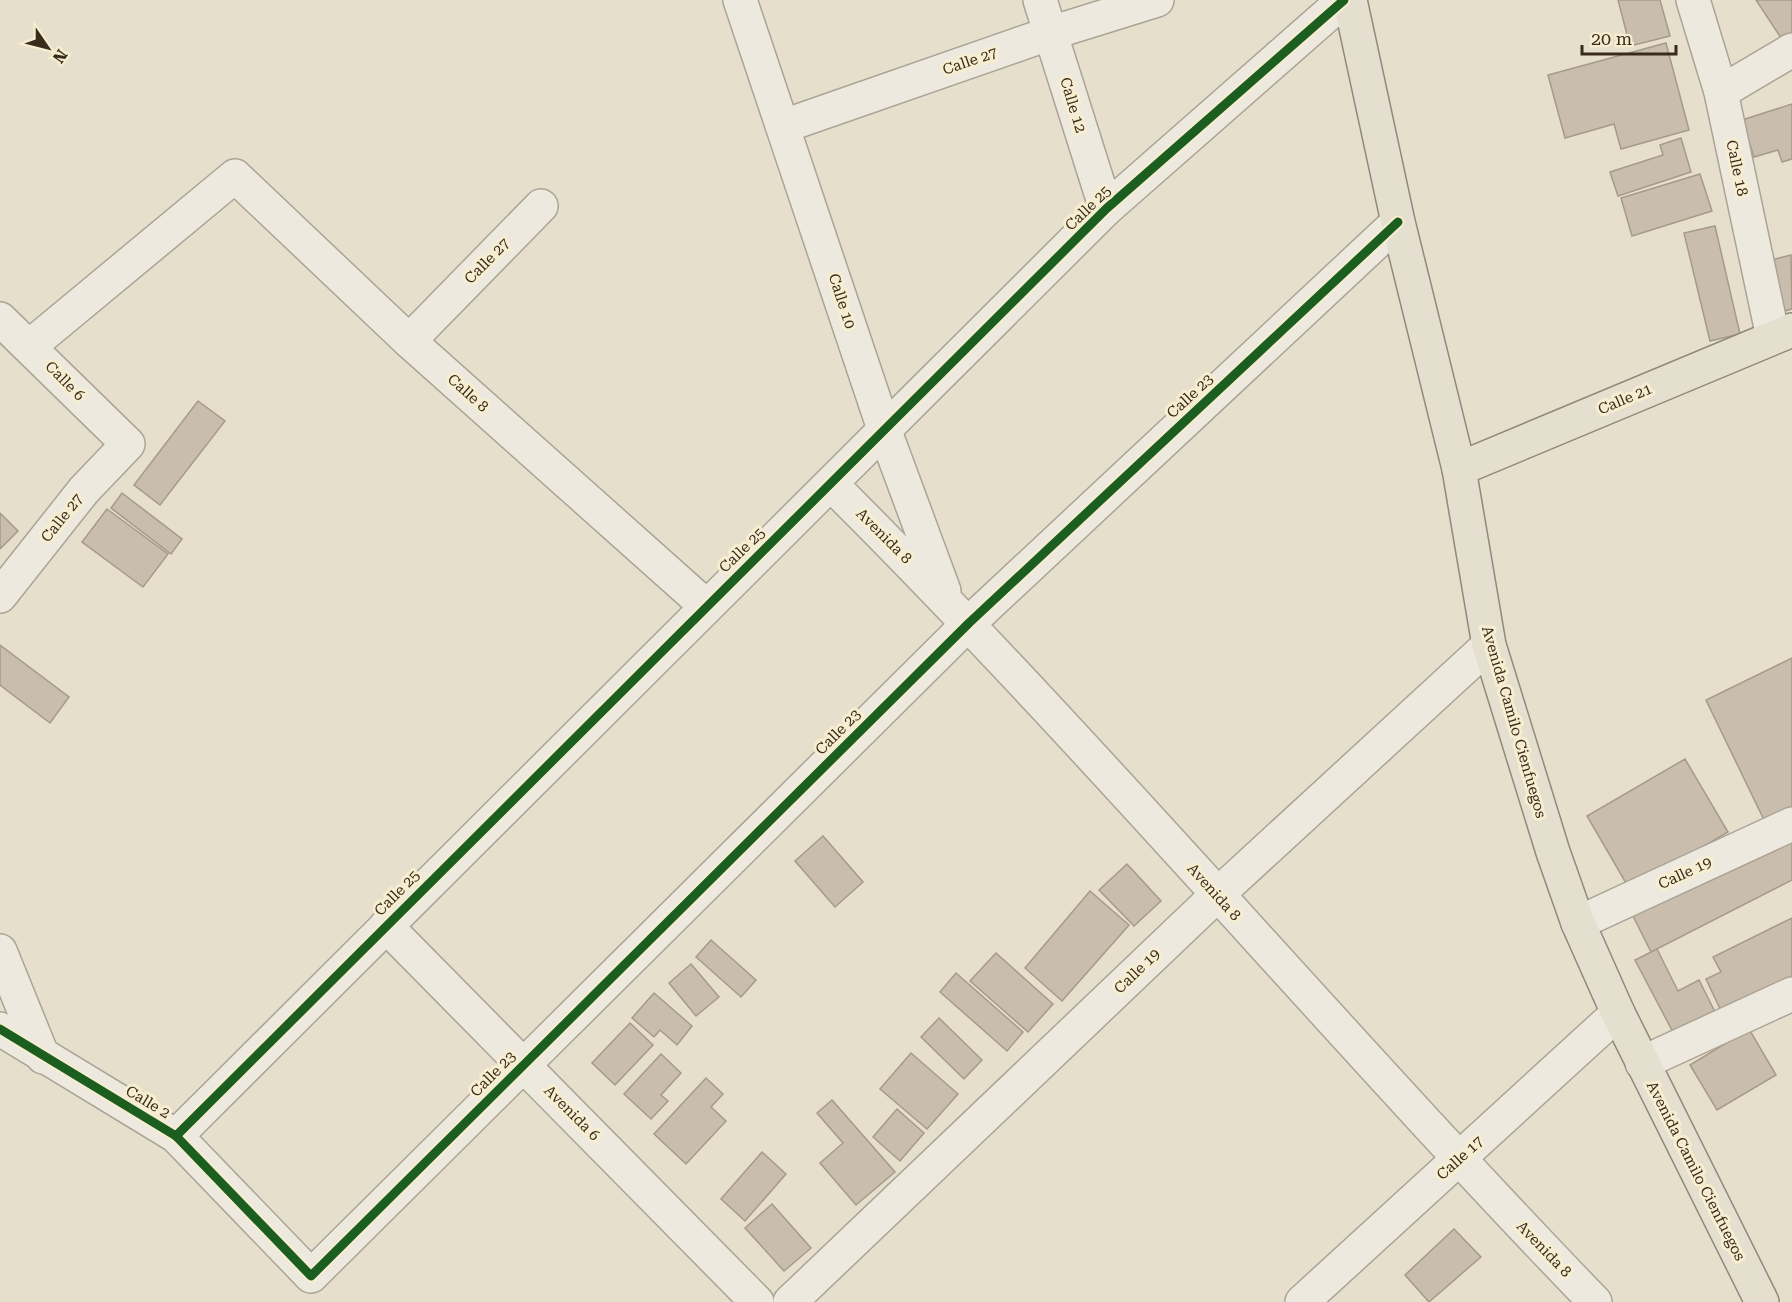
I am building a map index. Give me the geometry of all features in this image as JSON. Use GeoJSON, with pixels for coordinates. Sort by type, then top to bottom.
{"type":"FeatureCollection","features":[{"type":"Feature","properties":{"kind":"main road","name":"Avenida Camilo Cienfuegos"},"geometry":{"type":"LineString","coordinates":[[1350,0],[1398,222],[1459,469],[1489,645],[1552,852],[1578,923],[1618,1014],[1762,1302]]}},
{"type":"Feature","properties":{"kind":"main road","name":"Calle 21"},"geometry":{"type":"LineString","coordinates":[[1459,469],[1783,334]]}},
{"type":"Feature","properties":{"kind":"street","name":"Calle 10"},"geometry":{"type":"LineString","coordinates":[[740,0],[885,429],[958,612]]}},
{"type":"Feature","properties":{"kind":"street","name":"Calle 12"},"geometry":{"type":"LineString","coordinates":[[1040,0],[1106,209]]}},
{"type":"Feature","properties":{"kind":"street","name":"Calle 27"},"geometry":{"type":"LineString","coordinates":[[784,126],[1051,33],[1156,0]]}},
{"type":"Feature","properties":{"kind":"street","name":"Calle 25"},"geometry":{"type":"LineString","coordinates":[[176,1136],[1106,209],[1344,0]]}},
{"type":"Feature","properties":{"kind":"street","name":"Calle 18"},"geometry":{"type":"LineString","coordinates":[[1693,0],[1721,92],[1783,334]]}},
{"type":"Feature","properties":{"kind":"street"},"geometry":{"type":"LineString","coordinates":[[1721,92],[1792,50]]}},
{"type":"Feature","properties":{"kind":"street","name":"Calle 8"},"geometry":{"type":"LineString","coordinates":[[30,346],[235,176],[409,340],[706,606]]}},
{"type":"Feature","properties":{"kind":"street","name":"Calle 27"},"geometry":{"type":"LineString","coordinates":[[409,340],[541,206]]}},
{"type":"Feature","properties":{"kind":"street","name":"Calle 23"},"geometry":{"type":"LineString","coordinates":[[310,1276],[524,1064],[958,612],[1398,222]]}},
{"type":"Feature","properties":{"kind":"street","name":"Calle 6"},"geometry":{"type":"LineString","coordinates":[[0,319],[128,444]]}},
{"type":"Feature","properties":{"kind":"street","name":"Calle 27"},"geometry":{"type":"LineString","coordinates":[[0,596],[84,490],[128,444]]}},
{"type":"Feature","properties":{"kind":"street","name":"Avenida 8"},"geometry":{"type":"LineString","coordinates":[[832,484],[958,612],[1458,1160],[1595,1302]]}},
{"type":"Feature","properties":{"kind":"street","name":"Calle 19"},"geometry":{"type":"LineString","coordinates":[[790,1302],[1217,895],[1489,645]]}},
{"type":"Feature","properties":{"kind":"street","name":"Calle 19"},"geometry":{"type":"LineString","coordinates":[[1578,923],[1792,824]]}},
{"type":"Feature","properties":{"kind":"street","name":"Avenida 6"},"geometry":{"type":"LineString","coordinates":[[386,926],[757,1302]]}},
{"type":"Feature","properties":{"kind":"street"},"geometry":{"type":"LineString","coordinates":[[0,951],[43,1057]]}},
{"type":"Feature","properties":{"kind":"street"},"geometry":{"type":"LineString","coordinates":[[1642,1063],[1792,994]]}},
{"type":"Feature","properties":{"kind":"street","name":"Calle 17"},"geometry":{"type":"LineString","coordinates":[[1302,1302],[1618,1014]]}},
{"type":"Feature","properties":{"kind":"street","name":"Calle 2"},"geometry":{"type":"LineString","coordinates":[[0,1029],[176,1136],[310,1276]]}},
{"type":"Feature","properties":{"kind":"building"},"geometry":{"type":"Polygon","coordinates":[[[1618,0],[1660,0],[1670,36],[1630,46],[1618,0]]]}},
{"type":"Feature","properties":{"kind":"building"},"geometry":{"type":"Polygon","coordinates":[[[1756,0],[1792,0],[1792,35],[1783,41],[1756,0]]]}},
{"type":"Feature","properties":{"kind":"building"},"geometry":{"type":"Polygon","coordinates":[[[1666,43],[1689,130],[1621,149],[1614,124],[1565,138],[1548,75],[1666,43]]]}},
{"type":"Feature","properties":{"kind":"building"},"geometry":{"type":"Polygon","coordinates":[[[1792,104],[1792,159],[1782,162],[1778,150],[1754,157],[1742,120],[1792,104]]]}},
{"type":"Feature","properties":{"kind":"building"},"geometry":{"type":"Polygon","coordinates":[[[1681,138],[1691,172],[1618,196],[1610,172],[1663,155],[1660,145],[1681,138]]]}},
{"type":"Feature","properties":{"kind":"building"},"geometry":{"type":"Polygon","coordinates":[[[1700,174],[1712,211],[1632,236],[1621,198],[1700,174]]]}},
{"type":"Feature","properties":{"kind":"building"},"geometry":{"type":"Polygon","coordinates":[[[1715,226],[1740,334],[1710,341],[1684,233],[1715,226]]]}},
{"type":"Feature","properties":{"kind":"building"},"geometry":{"type":"Polygon","coordinates":[[[1791,255],[1792,309],[1785,311],[1771,260],[1791,255]]]}},
{"type":"Feature","properties":{"kind":"building"},"geometry":{"type":"Polygon","coordinates":[[[198,401],[225,421],[160,505],[134,485],[198,401]]]}},
{"type":"Feature","properties":{"kind":"building"},"geometry":{"type":"Polygon","coordinates":[[[122,493],[182,539],[171,554],[111,508],[122,493]]]}},
{"type":"Feature","properties":{"kind":"building"},"geometry":{"type":"Polygon","coordinates":[[[107,509],[168,554],[143,587],[82,542],[107,509]]]}},
{"type":"Feature","properties":{"kind":"building"},"geometry":{"type":"Polygon","coordinates":[[[0,513],[18,531],[0,549],[0,513]]]}},
{"type":"Feature","properties":{"kind":"building"},"geometry":{"type":"Polygon","coordinates":[[[0,645],[69,697],[50,723],[0,685],[0,645]]]}},
{"type":"Feature","properties":{"kind":"building"},"geometry":{"type":"Polygon","coordinates":[[[1792,658],[1792,811],[1766,824],[1706,700],[1792,658]]]}},
{"type":"Feature","properties":{"kind":"building"},"geometry":{"type":"Polygon","coordinates":[[[1685,759],[1728,832],[1630,890],[1587,816],[1685,759]]]}},
{"type":"Feature","properties":{"kind":"building"},"geometry":{"type":"Polygon","coordinates":[[[1792,833],[1792,880],[1651,952],[1632,914],[1792,833]]]}},
{"type":"Feature","properties":{"kind":"building"},"geometry":{"type":"Polygon","coordinates":[[[823,836],[863,882],[835,907],[795,861],[823,836]]]}},
{"type":"Feature","properties":{"kind":"building"},"geometry":{"type":"Polygon","coordinates":[[[1127,864],[1161,901],[1134,926],[1099,890],[1127,864]]]}},
{"type":"Feature","properties":{"kind":"building"},"geometry":{"type":"Polygon","coordinates":[[[1090,891],[1129,925],[1062,1001],[1025,968],[1090,891]]]}},
{"type":"Feature","properties":{"kind":"building"},"geometry":{"type":"Polygon","coordinates":[[[1792,918],[1792,981],[1723,1015],[1706,979],[1721,972],[1713,957],[1792,918]]]}},
{"type":"Feature","properties":{"kind":"building"},"geometry":{"type":"Polygon","coordinates":[[[711,940],[756,980],[741,997],[696,957],[711,940]]]}},
{"type":"Feature","properties":{"kind":"building"},"geometry":{"type":"Polygon","coordinates":[[[1657,949],[1678,991],[1699,980],[1716,1014],[1675,1036],[1635,960],[1657,949]]]}},
{"type":"Feature","properties":{"kind":"building"},"geometry":{"type":"Polygon","coordinates":[[[996,953],[1053,1004],[1028,1032],[970,981],[996,953]]]}},
{"type":"Feature","properties":{"kind":"building"},"geometry":{"type":"Polygon","coordinates":[[[691,964],[719,997],[696,1016],[669,983],[691,964]]]}},
{"type":"Feature","properties":{"kind":"building"},"geometry":{"type":"Polygon","coordinates":[[[956,973],[1023,1032],[1007,1051],[940,992],[956,973]]]}},
{"type":"Feature","properties":{"kind":"building"},"geometry":{"type":"Polygon","coordinates":[[[654,993],[692,1026],[677,1045],[660,1030],[654,1037],[632,1018],[654,993]]]}},
{"type":"Feature","properties":{"kind":"building"},"geometry":{"type":"Polygon","coordinates":[[[939,1018],[982,1060],[964,1079],[921,1037],[939,1018]]]}},
{"type":"Feature","properties":{"kind":"building"},"geometry":{"type":"Polygon","coordinates":[[[630,1023],[653,1045],[615,1085],[592,1063],[630,1023]]]}},
{"type":"Feature","properties":{"kind":"building"},"geometry":{"type":"Polygon","coordinates":[[[1749,1029],[1776,1075],[1717,1110],[1690,1065],[1749,1029]]]}},
{"type":"Feature","properties":{"kind":"building"},"geometry":{"type":"Polygon","coordinates":[[[911,1053],[958,1094],[927,1129],[880,1089],[911,1053]]]}},
{"type":"Feature","properties":{"kind":"building"},"geometry":{"type":"Polygon","coordinates":[[[661,1054],[681,1073],[661,1095],[668,1101],[651,1119],[624,1094],[661,1054]]]}},
{"type":"Feature","properties":{"kind":"building"},"geometry":{"type":"Polygon","coordinates":[[[706,1078],[723,1094],[711,1107],[726,1121],[686,1164],[654,1134],[706,1078]]]}},
{"type":"Feature","properties":{"kind":"building"},"geometry":{"type":"Polygon","coordinates":[[[832,1100],[895,1172],[856,1205],[820,1163],[843,1143],[817,1113],[832,1100]]]}},
{"type":"Feature","properties":{"kind":"building"},"geometry":{"type":"Polygon","coordinates":[[[897,1109],[924,1133],[900,1161],[873,1137],[897,1109]]]}},
{"type":"Feature","properties":{"kind":"building"},"geometry":{"type":"Polygon","coordinates":[[[762,1152],[786,1174],[745,1221],[721,1199],[762,1152]]]}},
{"type":"Feature","properties":{"kind":"building"},"geometry":{"type":"Polygon","coordinates":[[[772,1204],[811,1248],[784,1271],[745,1228],[772,1204]]]}},
{"type":"Feature","properties":{"kind":"building"},"geometry":{"type":"Polygon","coordinates":[[[1454,1229],[1481,1257],[1429,1302],[1405,1275],[1454,1229]]]}},
{"type":"Feature","properties":{"kind":"cycle path"},"geometry":{"type":"LineString","coordinates":[[176,1136],[1106,209],[1344,0]]}},
{"type":"Feature","properties":{"kind":"cycle path"},"geometry":{"type":"LineString","coordinates":[[0,1029],[176,1136],[311,1276],[969,623],[1398,222]]}}]}
